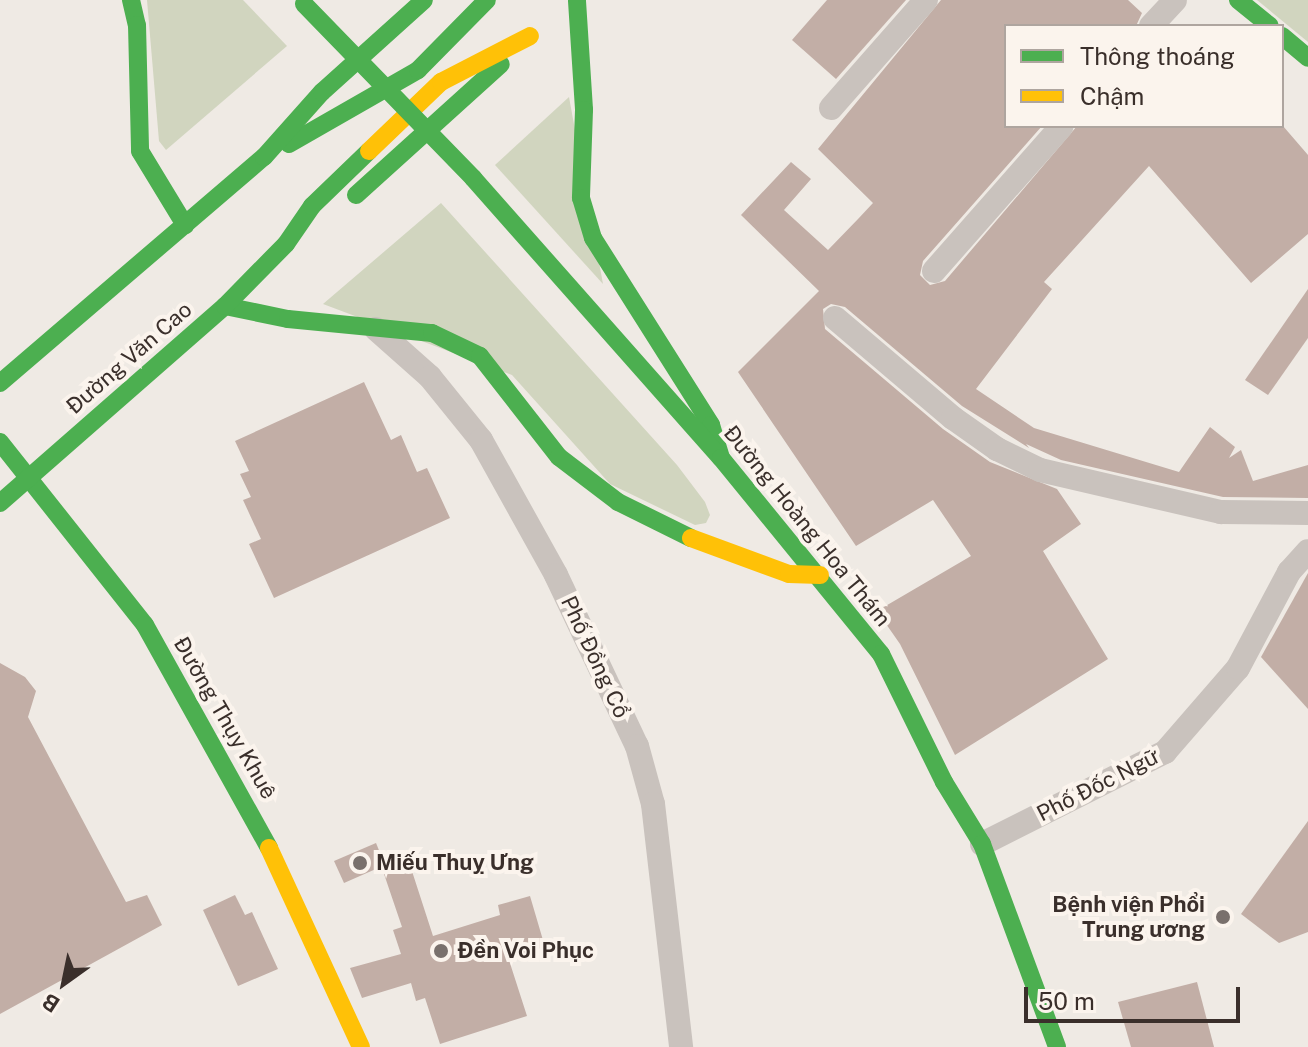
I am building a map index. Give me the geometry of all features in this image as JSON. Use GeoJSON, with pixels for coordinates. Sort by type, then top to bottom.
{"type":"FeatureCollection","features":[{"type":"Feature","properties":{"kind":"main road"},"geometry":{"type":"LineString","coordinates":[[131,0],[137,25],[140,151],[185,225]]}},
{"type":"Feature","properties":{"kind":"main road"},"geometry":{"type":"LineString","coordinates":[[0,383],[264,157],[322,92],[424,0]]}},
{"type":"Feature","properties":{"kind":"main road"},"geometry":{"type":"LineString","coordinates":[[264,157],[418,70],[487,0]]}},
{"type":"Feature","properties":{"kind":"main road"},"geometry":{"type":"LineString","coordinates":[[1238,0],[1268,24]]}},
{"type":"Feature","properties":{"kind":"main road"},"geometry":{"type":"LineString","coordinates":[[577,1],[584,110],[581,198],[593,238],[711,425],[721,458]]}},
{"type":"Feature","properties":{"kind":"main road","name":"Đường Văn Cao"},"geometry":{"type":"LineString","coordinates":[[0,503],[225,306],[286,244],[364,188],[541,27],[577,1]]}},
{"type":"Feature","properties":{"kind":"main road","name":"Đường Hoàng Hoa Thám"},"geometry":{"type":"LineString","coordinates":[[302,2],[473,178],[721,458],[820,575],[881,654],[944,782],[982,844],[1057,1047]]}},
{"type":"Feature","properties":{"kind":"main road","name":"Đường Văn Cao"},"geometry":{"type":"LineString","coordinates":[[286,244],[312,206],[441,82],[541,27]]}},
{"type":"Feature","properties":{"kind":"main road"},"geometry":{"type":"LineString","coordinates":[[1284,38],[1308,58]]}},
{"type":"Feature","properties":{"kind":"main road"},"geometry":{"type":"LineString","coordinates":[[225,306],[288,319],[432,333],[480,356],[559,457],[589,483],[663,529],[789,574],[820,575]]}},
{"type":"Feature","properties":{"kind":"main road","name":"Đường Thụy Khuê"},"geometry":{"type":"LineString","coordinates":[[0,442],[31,477],[145,625],[262,832],[361,1047]]}},
{"type":"Feature","properties":{"kind":"street"},"geometry":{"type":"LineString","coordinates":[[831,108],[926,0]]}},
{"type":"Feature","properties":{"kind":"street"},"geometry":{"type":"LineString","coordinates":[[1153,24],[1175,0]]}},
{"type":"Feature","properties":{"kind":"street"},"geometry":{"type":"LineString","coordinates":[[934,271],[1060,128]]}},
{"type":"Feature","properties":{"kind":"street"},"geometry":{"type":"LineString","coordinates":[[835,318],[953,418],[997,449],[1040,470],[1221,512],[1308,513]]}},
{"type":"Feature","properties":{"kind":"street","name":"Phố Đồng Cổ"},"geometry":{"type":"LineString","coordinates":[[373,326],[430,377],[481,440],[556,575],[637,746],[655,819],[681,1047]]}},
{"type":"Feature","properties":{"kind":"street","name":"Phố Đốc Ngữ"},"geometry":{"type":"LineString","coordinates":[[982,844],[1165,752],[1238,668],[1289,572],[1308,551]]}},
{"type":"Feature","properties":{"kind":"green space"},"geometry":{"type":"Polygon","coordinates":[[[147,0],[243,0],[287,46],[166,150],[159,141],[147,0]]]}},
{"type":"Feature","properties":{"kind":"green space"},"geometry":{"type":"Polygon","coordinates":[[[1257,0],[1308,0],[1308,42],[1257,0]]]}},
{"type":"Feature","properties":{"kind":"green space"},"geometry":{"type":"Polygon","coordinates":[[[569,97],[603,284],[495,165],[569,97]]]}},
{"type":"Feature","properties":{"kind":"green space"},"geometry":{"type":"Polygon","coordinates":[[[441,203],[677,465],[705,502],[710,515],[706,523],[695,525],[610,484],[512,375],[323,304],[441,203]]]}},
{"type":"Feature","properties":{"kind":"building"},"geometry":{"type":"Polygon","coordinates":[[[827,0],[906,0],[836,79],[792,40],[827,0]]]}},
{"type":"Feature","properties":{"kind":"building"},"geometry":{"type":"Polygon","coordinates":[[[941,0],[1128,0],[1142,13],[1137,24],[1004,24],[1004,128],[1040,128],[923,261],[920,275],[930,285],[945,281],[1075,128],[1284,127],[1308,155],[1308,234],[1251,283],[1149,166],[1044,282],[1052,289],[976,389],[1034,428],[1179,472],[1210,427],[1235,447],[1229,458],[1241,450],[1253,481],[1308,465],[1308,498],[1223,497],[1061,460],[1026,444],[1029,448],[962,406],[845,307],[831,304],[823,309],[825,329],[943,429],[990,462],[1057,489],[1081,524],[1043,551],[1108,659],[955,755],[900,644],[877,611],[971,556],[933,500],[856,546],[738,372],[819,291],[741,215],[791,162],[811,179],[784,210],[828,250],[873,203],[818,149],[941,0]]]}},
{"type":"Feature","properties":{"kind":"building"},"geometry":{"type":"Polygon","coordinates":[[[1308,289],[1308,338],[1268,395],[1245,380],[1308,289]]]}},
{"type":"Feature","properties":{"kind":"building"},"geometry":{"type":"Polygon","coordinates":[[[364,382],[391,440],[401,435],[417,472],[427,468],[450,518],[274,598],[249,544],[261,539],[243,500],[251,497],[240,474],[249,471],[235,441],[364,382]]]}},
{"type":"Feature","properties":{"kind":"building"},"geometry":{"type":"Polygon","coordinates":[[[1308,573],[1308,709],[1261,657],[1308,573]]]}},
{"type":"Feature","properties":{"kind":"building"},"geometry":{"type":"Polygon","coordinates":[[[0,663],[25,677],[36,691],[28,717],[126,902],[147,895],[162,925],[0,1014],[0,663]]]}},
{"type":"Feature","properties":{"kind":"building"},"geometry":{"type":"Polygon","coordinates":[[[1308,821],[1308,932],[1279,943],[1241,914],[1308,821]]]}},
{"type":"Feature","properties":{"kind":"building","name":"Miếu Thuỵ Ưng"},"geometry":{"type":"Polygon","coordinates":[[[376,843],[385,865],[344,883],[334,861],[376,843]]]}},
{"type":"Feature","properties":{"kind":"building"},"geometry":{"type":"Polygon","coordinates":[[[410,865],[433,936],[500,915],[498,905],[530,896],[545,947],[508,957],[527,1016],[440,1044],[425,998],[416,1001],[411,983],[362,998],[350,968],[401,954],[393,930],[402,927],[384,874],[410,865]]]}},
{"type":"Feature","properties":{"kind":"building"},"geometry":{"type":"Polygon","coordinates":[[[235,895],[245,915],[252,912],[278,969],[238,986],[203,910],[235,895]]]}},
{"type":"Feature","properties":{"kind":"building"},"geometry":{"type":"Polygon","coordinates":[[[1197,982],[1214,1047],[1131,1047],[1118,1002],[1197,982]]]}},
{"type":"Feature","properties":{"kind":"traffic: fast"},"geometry":{"type":"LineString","coordinates":[[131,0],[137,25],[140,151],[185,225]]}},
{"type":"Feature","properties":{"kind":"traffic: fast"},"geometry":{"type":"LineString","coordinates":[[0,383],[264,157],[322,92],[424,0]]}},
{"type":"Feature","properties":{"kind":"traffic: fast"},"geometry":{"type":"LineString","coordinates":[[289,144],[418,70],[487,0]]}},
{"type":"Feature","properties":{"kind":"traffic: fast"},"geometry":{"type":"LineString","coordinates":[[1238,0],[1268,24]]}},
{"type":"Feature","properties":{"kind":"traffic: fast"},"geometry":{"type":"LineString","coordinates":[[577,1],[584,110],[581,198],[593,238],[711,425],[721,458]]}},
{"type":"Feature","properties":{"kind":"traffic: fast"},"geometry":{"type":"LineString","coordinates":[[304,4],[473,178]]}},
{"type":"Feature","properties":{"kind":"traffic: fast"},"geometry":{"type":"LineString","coordinates":[[1284,38],[1308,58]]}},
{"type":"Feature","properties":{"kind":"traffic: fast"},"geometry":{"type":"LineString","coordinates":[[356,195],[501,64]]}},
{"type":"Feature","properties":{"kind":"traffic: fast"},"geometry":{"type":"LineString","coordinates":[[0,503],[225,306],[286,244],[312,206],[369,151]]}},
{"type":"Feature","properties":{"kind":"traffic: fast"},"geometry":{"type":"LineString","coordinates":[[473,178],[721,458],[881,654],[944,782],[982,844],[1057,1047]]}},
{"type":"Feature","properties":{"kind":"traffic: fast"},"geometry":{"type":"LineString","coordinates":[[225,306],[288,319],[432,333],[480,356],[559,457],[618,502],[691,538]]}},
{"type":"Feature","properties":{"kind":"traffic: fast"},"geometry":{"type":"LineString","coordinates":[[0,442],[145,625],[269,848]]}},
{"type":"Feature","properties":{"kind":"traffic: slow"},"geometry":{"type":"LineString","coordinates":[[369,151],[441,82],[530,36]]}},
{"type":"Feature","properties":{"kind":"traffic: slow"},"geometry":{"type":"LineString","coordinates":[[691,538],[789,574],[820,575]]}},
{"type":"Feature","properties":{"kind":"traffic: slow"},"geometry":{"type":"LineString","coordinates":[[269,848],[361,1047]]}},
{"type":"Feature","properties":{"kind":"place","name":"Miếu Thuỵ Ưng"},"geometry":{"type":"Point","coordinates":[360,863]}},
{"type":"Feature","properties":{"kind":"place","name":"Bệnh viện Phổi Trung ương"},"geometry":{"type":"Point","coordinates":[1223,917]}},
{"type":"Feature","properties":{"kind":"place","name":"Đền Voi Phục"},"geometry":{"type":"Point","coordinates":[441,951]}}]}
